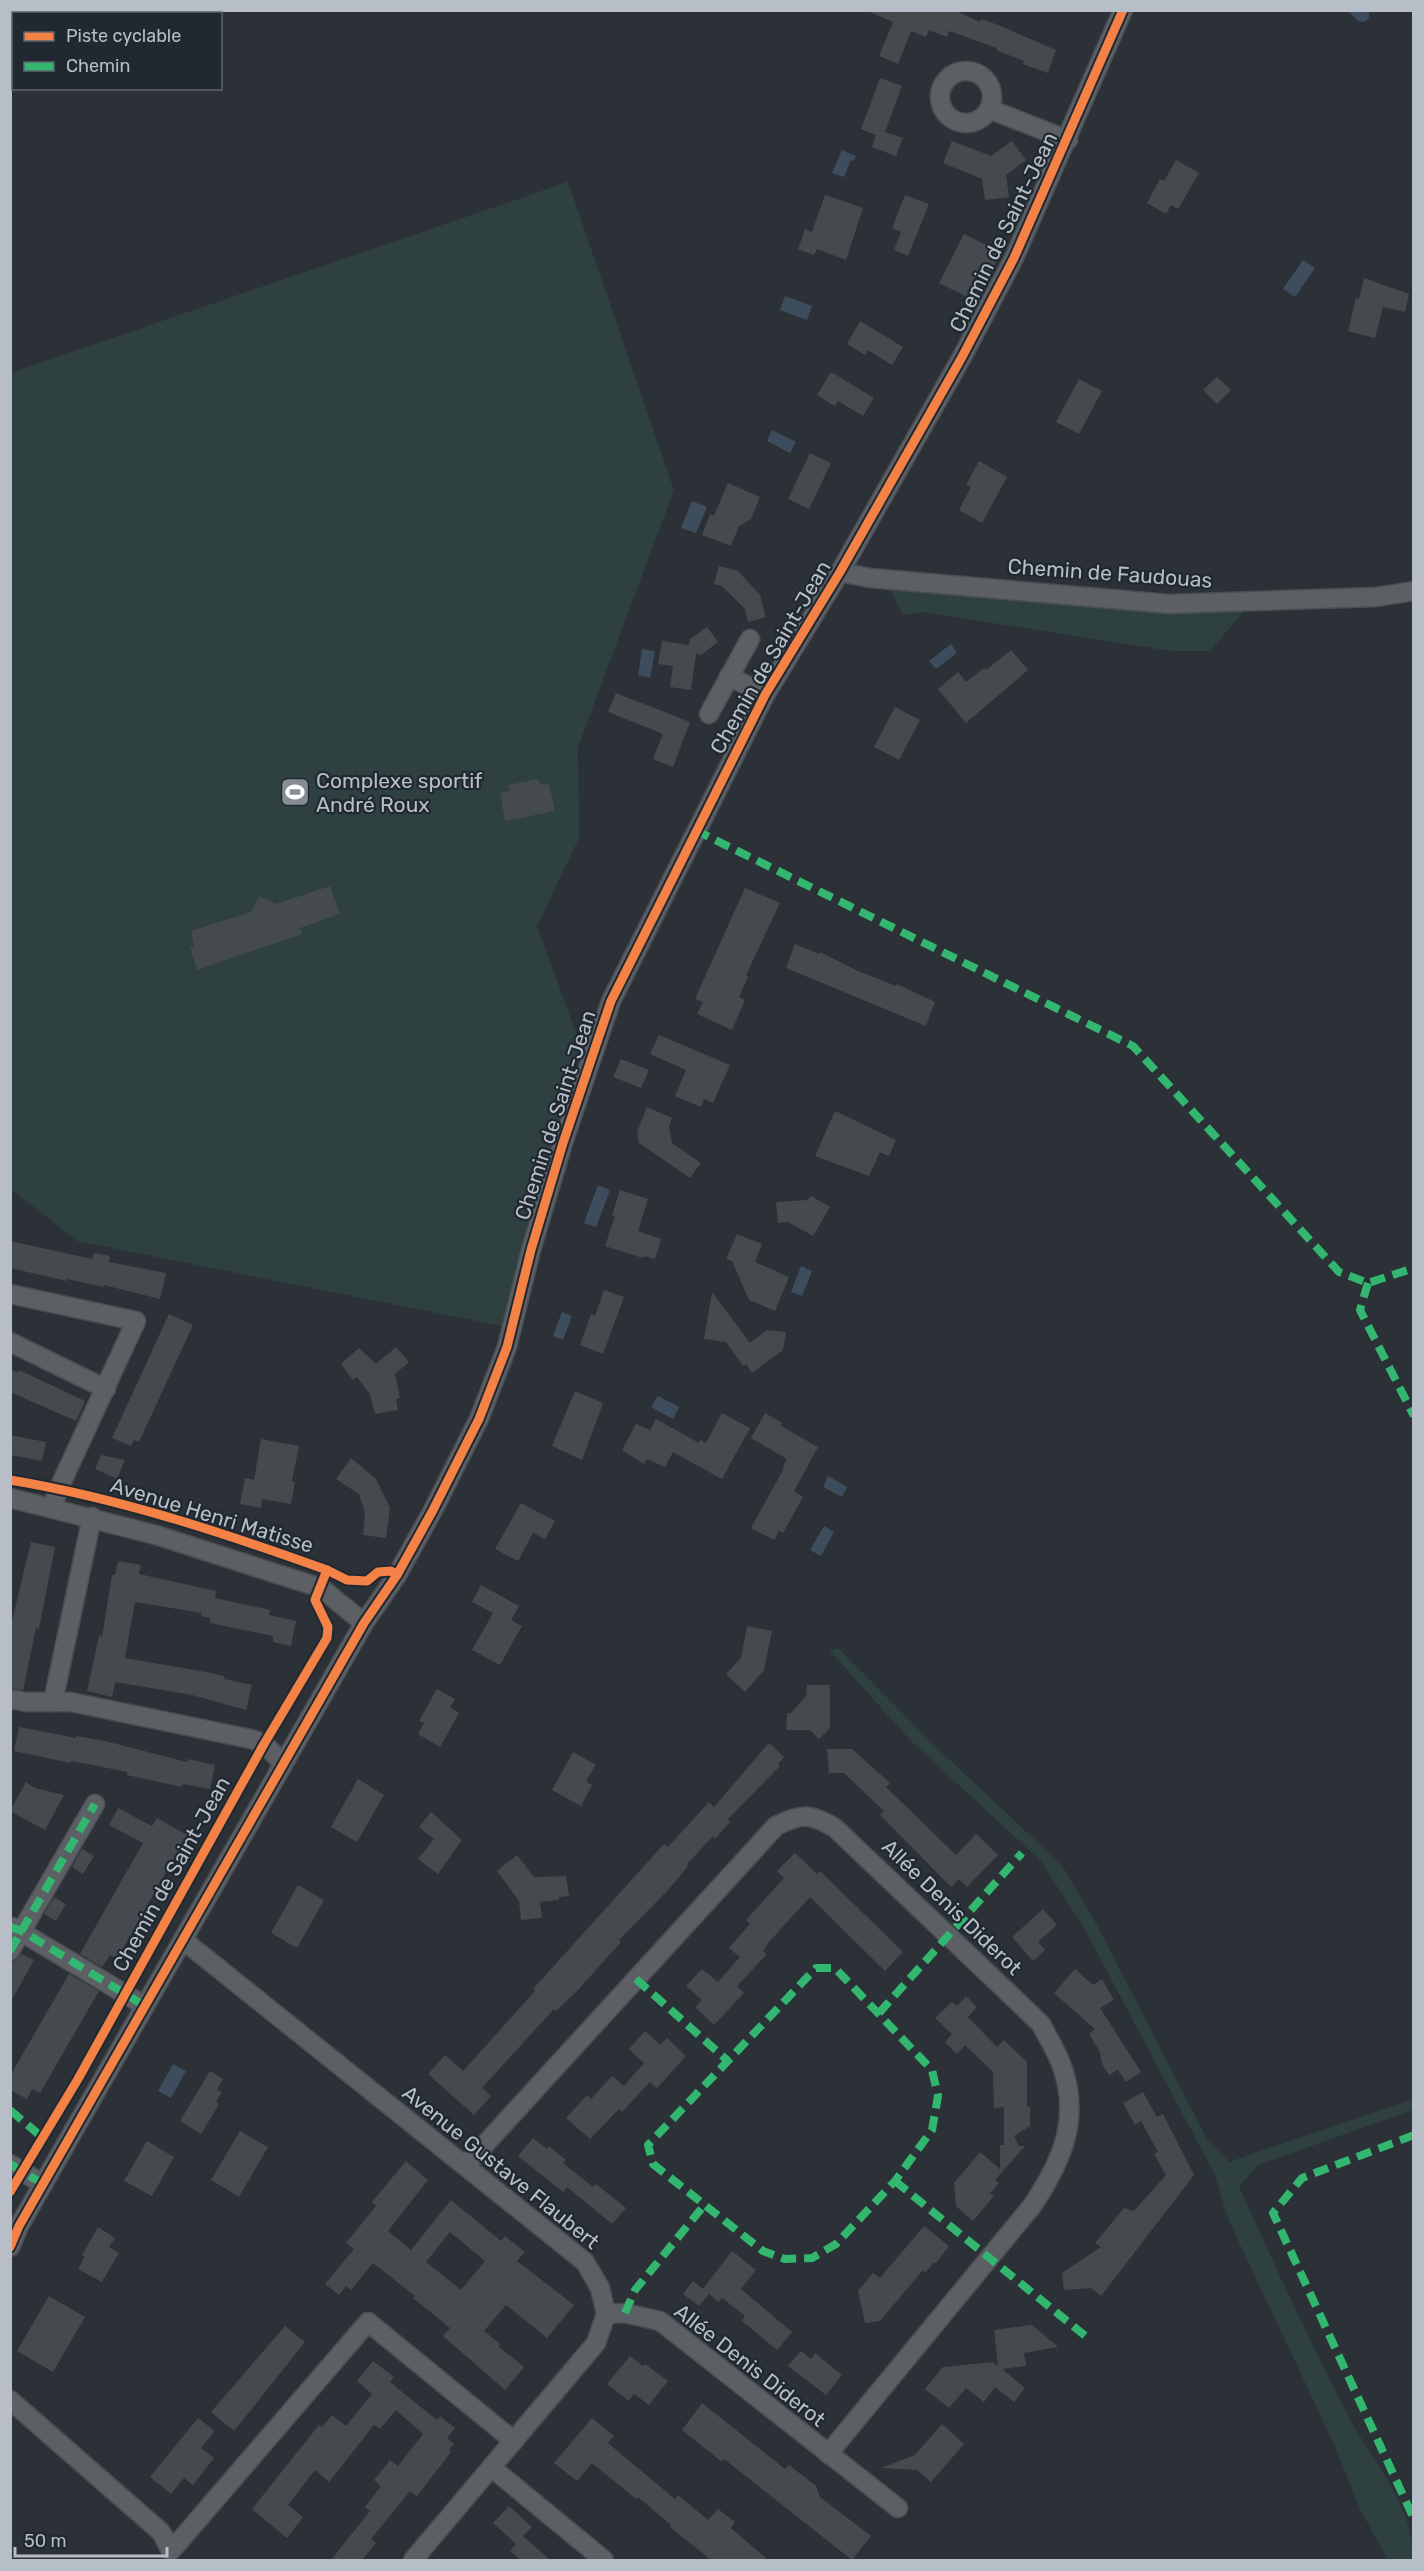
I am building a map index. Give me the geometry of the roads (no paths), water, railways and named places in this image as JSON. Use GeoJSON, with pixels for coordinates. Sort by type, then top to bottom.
{"type":"FeatureCollection","features":[{"type":"Feature","properties":{"kind":"street","name":"Chemin de Saint-Jean"},"geometry":{"type":"LineString","coordinates":[[10,2247],[15,2224],[43,2184],[364,1623],[397,1575],[479,1419],[507,1347],[531,1250],[563,1143],[611,1001],[765,695],[840,572],[967,347],[1014,258],[1068,140],[1123,10]]}},
{"type":"Feature","properties":{"kind":"street"},"geometry":{"type":"LineString","coordinates":[[989,109],[1068,140]]}},
{"type":"Feature","properties":{"kind":"street","name":"Chemin de Faudouas"},"geometry":{"type":"LineString","coordinates":[[840,572],[870,578],[1169,604],[1376,597],[1413,591]]}},
{"type":"Feature","properties":{"kind":"street"},"geometry":{"type":"LineString","coordinates":[[709,714],[750,639]]}},
{"type":"Feature","properties":{"kind":"street"},"geometry":{"type":"LineString","coordinates":[[729,676],[765,695]]}},
{"type":"Feature","properties":{"kind":"street"},"geometry":{"type":"LineString","coordinates":[[10,1294],[136,1321],[52,1507]]}},
{"type":"Feature","properties":{"kind":"street"},"geometry":{"type":"LineString","coordinates":[[10,1342],[106,1389]]}},
{"type":"Feature","properties":{"kind":"street","name":"Avenue Henri Matisse"},"geometry":{"type":"LineString","coordinates":[[10,1498],[156,1535],[321,1588],[364,1623]]}},
{"type":"Feature","properties":{"kind":"street"},"geometry":{"type":"LineString","coordinates":[[53,1702],[92,1517]]}},
{"type":"Feature","properties":{"kind":"street"},"geometry":{"type":"LineString","coordinates":[[10,1699],[26,1702],[71,1702],[251,1739],[264,1744],[283,1763]]}},
{"type":"Feature","properties":{"kind":"street"},"geometry":{"type":"LineString","coordinates":[[10,1951],[16,1929],[95,1804]]}},
{"type":"Feature","properties":{"kind":"street","name":"Allée Denis Diderot"},"geometry":{"type":"LineString","coordinates":[[465,2165],[776,1826],[795,1816],[816,1816],[836,1828],[1041,2024],[1060,2062],[1070,2100],[1066,2141],[1053,2175],[1032,2206],[828,2454]]}},
{"type":"Feature","properties":{"kind":"street"},"geometry":{"type":"LineString","coordinates":[[16,1929],[145,2006]]}},
{"type":"Feature","properties":{"kind":"street","name":"Avenue Gustave Flaubert"},"geometry":{"type":"LineString","coordinates":[[183,1940],[585,2262],[600,2288],[606,2314]]}},
{"type":"Feature","properties":{"kind":"street"},"geometry":{"type":"LineString","coordinates":[[10,2163],[43,2184]]}},
{"type":"Feature","properties":{"kind":"street","name":"Allée Denis Diderot"},"geometry":{"type":"LineString","coordinates":[[606,2314],[625,2313],[660,2321],[898,2508]]}},
{"type":"Feature","properties":{"kind":"street"},"geometry":{"type":"LineString","coordinates":[[412,2560],[596,2343],[606,2314]]}},
{"type":"Feature","properties":{"kind":"street"},"geometry":{"type":"LineString","coordinates":[[10,2400],[161,2532],[171,2556],[368,2322],[514,2441]]}},
{"type":"Feature","properties":{"kind":"street"},"geometry":{"type":"LineString","coordinates":[[492,2468],[604,2560]]}},
{"type":"Feature","properties":{"kind":"water"},"geometry":{"type":"Polygon","coordinates":[[[1348,11],[1369,11],[1369,18],[1364,22],[1358,21],[1348,11]]]}},
{"type":"Feature","properties":{"kind":"water"},"geometry":{"type":"Polygon","coordinates":[[[842,150],[856,156],[854,161],[851,160],[844,177],[832,173],[842,150]]]}},
{"type":"Feature","properties":{"kind":"water"},"geometry":{"type":"Polygon","coordinates":[[[1303,260],[1315,268],[1295,297],[1283,289],[1303,260]]]}},
{"type":"Feature","properties":{"kind":"water"},"geometry":{"type":"Polygon","coordinates":[[[785,296],[812,306],[807,320],[780,310],[785,296]]]}},
{"type":"Feature","properties":{"kind":"water"},"geometry":{"type":"Polygon","coordinates":[[[772,430],[796,442],[790,453],[767,441],[772,430]]]}},
{"type":"Feature","properties":{"kind":"water"},"geometry":{"type":"Polygon","coordinates":[[[692,501],[707,507],[696,533],[681,528],[692,501]]]}},
{"type":"Feature","properties":{"kind":"water"},"geometry":{"type":"Polygon","coordinates":[[[951,644],[957,653],[936,669],[929,661],[951,644]]]}},
{"type":"Feature","properties":{"kind":"water"},"geometry":{"type":"Polygon","coordinates":[[[642,649],[655,651],[650,678],[638,675],[642,649]]]}},
{"type":"Feature","properties":{"kind":"water"},"geometry":{"type":"Polygon","coordinates":[[[598,1185],[610,1190],[596,1227],[584,1223],[598,1185]]]}},
{"type":"Feature","properties":{"kind":"water"},"geometry":{"type":"Polygon","coordinates":[[[801,1266],[812,1271],[802,1296],[791,1292],[801,1266]]]}},
{"type":"Feature","properties":{"kind":"water"},"geometry":{"type":"Polygon","coordinates":[[[562,1312],[572,1316],[563,1340],[553,1336],[562,1312]]]}},
{"type":"Feature","properties":{"kind":"water"},"geometry":{"type":"Polygon","coordinates":[[[658,1396],[679,1407],[673,1419],[651,1407],[658,1396]]]}},
{"type":"Feature","properties":{"kind":"water"},"geometry":{"type":"Polygon","coordinates":[[[828,1476],[847,1487],[842,1497],[823,1487],[828,1476]]]}},
{"type":"Feature","properties":{"kind":"water"},"geometry":{"type":"Polygon","coordinates":[[[824,1526],[834,1532],[821,1556],[810,1550],[824,1526]]]}},
{"type":"Feature","properties":{"kind":"water"},"geometry":{"type":"Polygon","coordinates":[[[173,2064],[186,2071],[171,2098],[158,2091],[173,2064]]]}},
{"type":"Feature","properties":{"kind":"place","name":"Complexe sportif André Roux"},"geometry":{"type":"Point","coordinates":[295,792]}}]}
